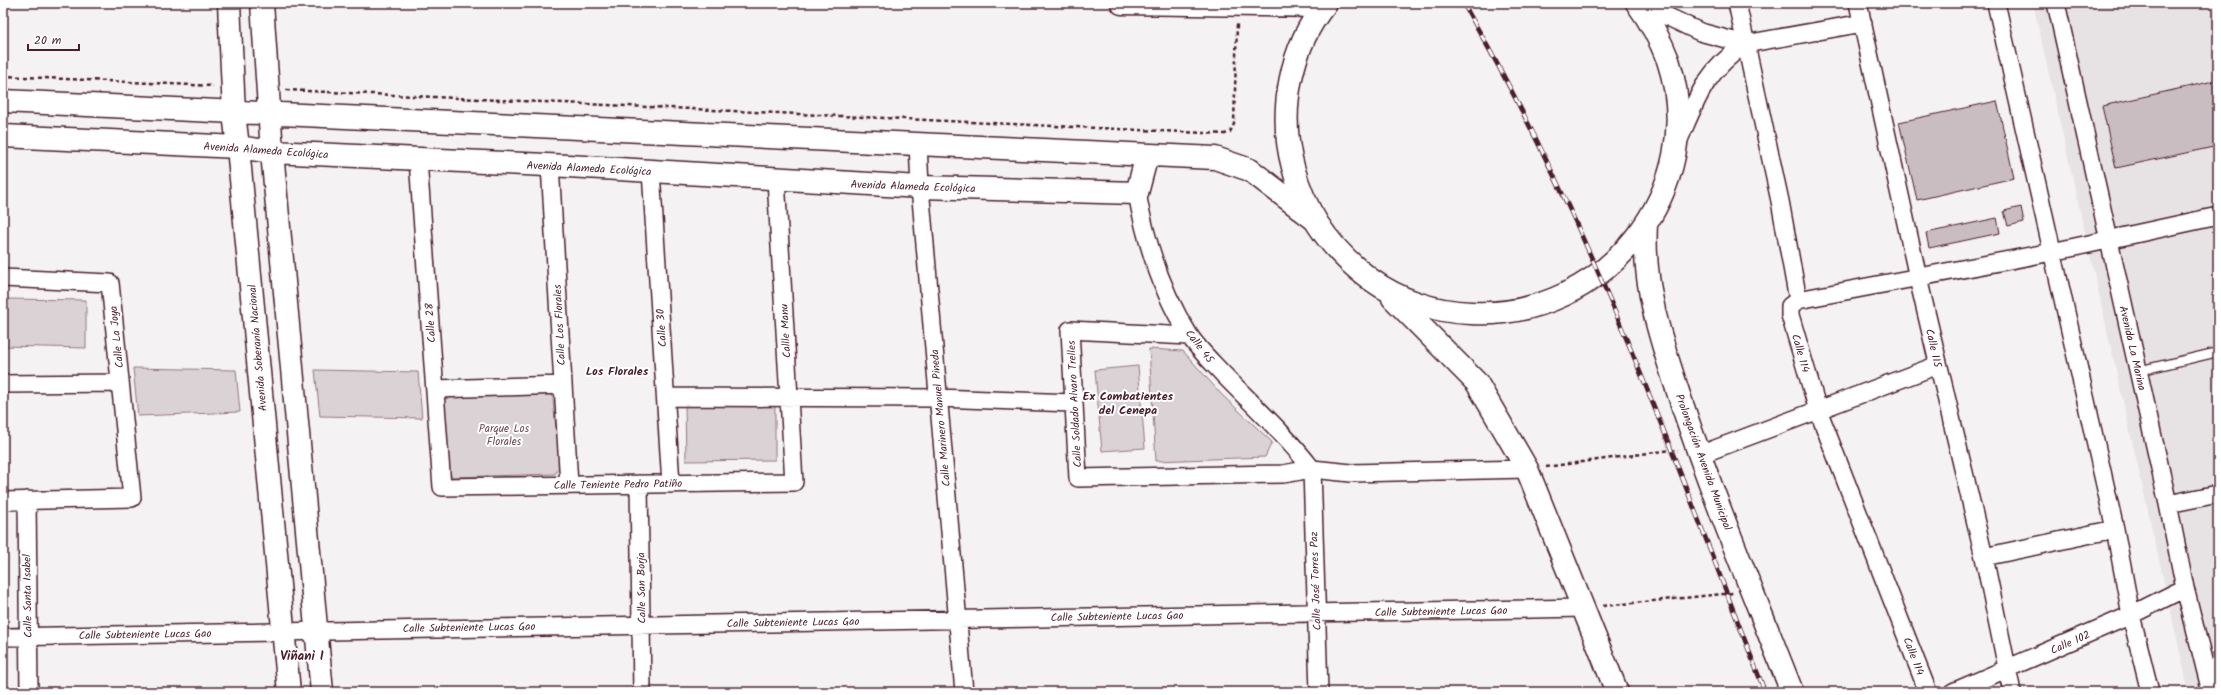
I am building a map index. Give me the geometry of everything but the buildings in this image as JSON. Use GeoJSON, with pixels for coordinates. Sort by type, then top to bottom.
{"type":"FeatureCollection","features":[{"type":"Feature","properties":{"kind":"street","name":"Avenida Soberanía Nacional"},"geometry":{"type":"LineString","coordinates":[[230,3],[234,113],[289,692]]}},
{"type":"Feature","properties":{"kind":"street"},"geometry":{"type":"LineString","coordinates":[[262,3],[271,114],[272,152],[322,692]]}},
{"type":"Feature","properties":{"kind":"street"},"geometry":{"type":"LineString","coordinates":[[1122,3],[1239,6],[1325,5]]}},
{"type":"Feature","properties":{"kind":"street"},"geometry":{"type":"LineString","coordinates":[[1638,3],[1700,32],[1745,44],[1863,23]]}},
{"type":"Feature","properties":{"kind":"street","name":"Prolongación Avenida Municipal"},"geometry":{"type":"LineString","coordinates":[[1377,284],[1411,300],[1439,310],[1485,314],[1530,308],[1551,301],[1591,281],[1626,251],[1646,224],[1662,194],[1675,151],[1676,106],[1668,62],[1649,20],[1638,3]]}},
{"type":"Feature","properties":{"kind":"street"},"geometry":{"type":"LineString","coordinates":[[1737,3],[1780,201],[1798,300],[2052,252],[2218,216]]}},
{"type":"Feature","properties":{"kind":"street","name":"Calle 115"},"geometry":{"type":"LineString","coordinates":[[1858,3],[1918,278],[1984,557],[2012,692]]}},
{"type":"Feature","properties":{"kind":"street"},"geometry":{"type":"LineString","coordinates":[[1996,3],[2115,529],[2131,615],[2150,692]]}},
{"type":"Feature","properties":{"kind":"street","name":"Avenida La Marina"},"geometry":{"type":"LineString","coordinates":[[2056,3],[2168,504],[2185,588],[2211,692]]}},
{"type":"Feature","properties":{"kind":"street","name":"Prolongación Avenida Municipal"},"geometry":{"type":"LineString","coordinates":[[1325,5],[1311,25],[1299,53],[1289,89],[1287,112],[1290,156],[1304,199],[1314,219],[1342,255],[1410,314],[1477,383],[1527,469],[1617,692]]}},
{"type":"Feature","properties":{"kind":"street"},"geometry":{"type":"LineString","coordinates":[[1675,151],[1695,101],[1709,77],[1720,64],[1745,44]]}},
{"type":"Feature","properties":{"kind":"street"},"geometry":{"type":"LineString","coordinates":[[3,101],[1215,158],[1250,170],[1314,219]]}},
{"type":"Feature","properties":{"kind":"street","name":"Avenida Alameda Ecológica"},"geometry":{"type":"LineString","coordinates":[[3,136],[238,147],[272,152],[550,165],[920,187],[1137,193]]}},
{"type":"Feature","properties":{"kind":"street","name":"Calle Marinero Manuel Pineda"},"geometry":{"type":"LineString","coordinates":[[918,144],[920,187],[964,692]]}},
{"type":"Feature","properties":{"kind":"street"},"geometry":{"type":"LineString","coordinates":[[1137,193],[1147,155]]}},
{"type":"Feature","properties":{"kind":"street","name":"Calle 28"},"geometry":{"type":"LineString","coordinates":[[418,160],[442,487]]}},
{"type":"Feature","properties":{"kind":"street","name":"Calle Los Florales"},"geometry":{"type":"LineString","coordinates":[[550,165],[569,485]]}},
{"type":"Feature","properties":{"kind":"street","name":"Calle 30"},"geometry":{"type":"LineString","coordinates":[[651,171],[671,484]]}},
{"type":"Feature","properties":{"kind":"street","name":"Callle Manu"},"geometry":{"type":"LineString","coordinates":[[776,179],[794,482]]}},
{"type":"Feature","properties":{"kind":"street","name":"Calle 45"},"geometry":{"type":"LineString","coordinates":[[1137,193],[1144,229],[1149,244],[1168,294],[1190,336],[1249,401],[1294,444],[1312,469]]}},
{"type":"Feature","properties":{"kind":"street","name":"Prolongación Avenida Municipal"},"geometry":{"type":"LineString","coordinates":[[1646,224],[1645,266],[1651,302],[1699,455],[1792,692]]}},
{"type":"Feature","properties":{"kind":"street","name":"Calle La Joya"},"geometry":{"type":"LineString","coordinates":[[3,278],[110,283],[132,498],[26,500]]}},
{"type":"Feature","properties":{"kind":"street","name":"Calle 114"},"geometry":{"type":"LineString","coordinates":[[1798,300],[1790,306],[1790,315],[1818,410],[1928,692]]}},
{"type":"Feature","properties":{"kind":"street","name":"Calle Soldado Alvaro Trelles"},"geometry":{"type":"LineString","coordinates":[[1190,336],[1070,330],[1078,478],[1283,474],[1312,469]]}},
{"type":"Feature","properties":{"kind":"street"},"geometry":{"type":"LineString","coordinates":[[1699,455],[1938,364]]}},
{"type":"Feature","properties":{"kind":"street"},"geometry":{"type":"LineString","coordinates":[[260,378],[293,376]]}},
{"type":"Feature","properties":{"kind":"street"},"geometry":{"type":"LineString","coordinates":[[3,384],[120,383]]}},
{"type":"Feature","properties":{"kind":"street"},"geometry":{"type":"LineString","coordinates":[[435,389],[563,386]]}},
{"type":"Feature","properties":{"kind":"street"},"geometry":{"type":"LineString","coordinates":[[666,397],[938,398],[1073,403]]}},
{"type":"Feature","properties":{"kind":"street"},"geometry":{"type":"LineString","coordinates":[[1312,469],[1351,473],[1527,469]]}},
{"type":"Feature","properties":{"kind":"street","name":"Calle José Torres Paz"},"geometry":{"type":"LineString","coordinates":[[1312,469],[1319,692]]}},
{"type":"Feature","properties":{"kind":"street","name":"Calle Teniente Pedro Patiño"},"geometry":{"type":"LineString","coordinates":[[442,487],[794,482]]}},
{"type":"Feature","properties":{"kind":"street","name":"Calle San Borja"},"geometry":{"type":"LineString","coordinates":[[639,484],[642,692]]}},
{"type":"Feature","properties":{"kind":"street"},"geometry":{"type":"LineString","coordinates":[[2168,504],[2218,494]]}},
{"type":"Feature","properties":{"kind":"street"},"geometry":{"type":"LineString","coordinates":[[3,501],[26,500]]}},
{"type":"Feature","properties":{"kind":"street","name":"Calle Santa Isabel"},"geometry":{"type":"LineString","coordinates":[[26,500],[29,692]]}},
{"type":"Feature","properties":{"kind":"street"},"geometry":{"type":"LineString","coordinates":[[1984,557],[2115,529]]}},
{"type":"Feature","properties":{"kind":"street","name":"Calle 102"},"geometry":{"type":"LineString","coordinates":[[1953,692],[2007,670],[2131,615],[2185,588]]}},
{"type":"Feature","properties":{"kind":"street","name":"Calle Subteniente Lucas Gao"},"geometry":{"type":"LineString","coordinates":[[3,637],[283,630],[1583,608]]}},
{"type":"Feature","properties":{"kind":"lane"},"geometry":{"type":"LineString","coordinates":[[2138,371],[2218,352]]}},
{"type":"Feature","properties":{"kind":"path"},"geometry":{"type":"LineString","coordinates":[[269,89],[1225,134],[1230,132],[1234,124],[1239,6]]}},
{"type":"Feature","properties":{"kind":"path"},"geometry":{"type":"LineString","coordinates":[[3,76],[233,87]]}},
{"type":"Feature","properties":{"kind":"path"},"geometry":{"type":"LineString","coordinates":[[1527,469],[1671,450],[1699,455]]}},
{"type":"Feature","properties":{"kind":"path"},"geometry":{"type":"LineString","coordinates":[[1583,608],[1753,591]]}},
{"type":"Feature","properties":{"kind":"shaded area"},"geometry":{"type":"Polygon","coordinates":[[[2033,3],[2218,3],[2218,692],[2189,692],[2033,3]]]}},
{"type":"Feature","properties":{"kind":"green space"},"geometry":{"type":"Polygon","coordinates":[[[3,299],[86,300],[86,348],[3,346],[3,299]]]}},
{"type":"Feature","properties":{"kind":"green space"},"geometry":{"type":"Polygon","coordinates":[[[1149,349],[1183,351],[1222,395],[1272,442],[1265,457],[1156,461],[1149,349]]]}},
{"type":"Feature","properties":{"kind":"green space"},"geometry":{"type":"Polygon","coordinates":[[[1138,366],[1145,448],[1102,451],[1095,370],[1138,366]]]}},
{"type":"Feature","properties":{"kind":"green space"},"geometry":{"type":"Polygon","coordinates":[[[133,368],[236,370],[240,412],[138,416],[133,368]]]}},
{"type":"Feature","properties":{"kind":"green space"},"geometry":{"type":"Polygon","coordinates":[[[315,370],[418,372],[422,418],[320,416],[315,370]]]}},
{"type":"Feature","properties":{"kind":"green space","name":"Parque Los Florales"},"geometry":{"type":"Polygon","coordinates":[[[552,391],[560,465],[555,474],[453,477],[445,471],[443,393],[552,391]]]}},
{"type":"Feature","properties":{"kind":"green space"},"geometry":{"type":"Polygon","coordinates":[[[685,404],[775,404],[775,460],[686,461],[685,404]]]}},
{"type":"Feature","properties":{"kind":"railway"},"geometry":{"type":"LineString","coordinates":[[1463,3],[1509,85],[1551,169],[1590,255],[1628,342],[1663,429],[1765,692]]}},
{"type":"Feature","properties":{"kind":"district","name":"Los Florales"},"geometry":{"type":"Point","coordinates":[617,371]}},
{"type":"Feature","properties":{"kind":"district","name":"Ex Combatientes del Cenepa"},"geometry":{"type":"Point","coordinates":[1128,403]}},
{"type":"Feature","properties":{"kind":"district","name":"Viñani I"},"geometry":{"type":"Point","coordinates":[302,655]}}]}
